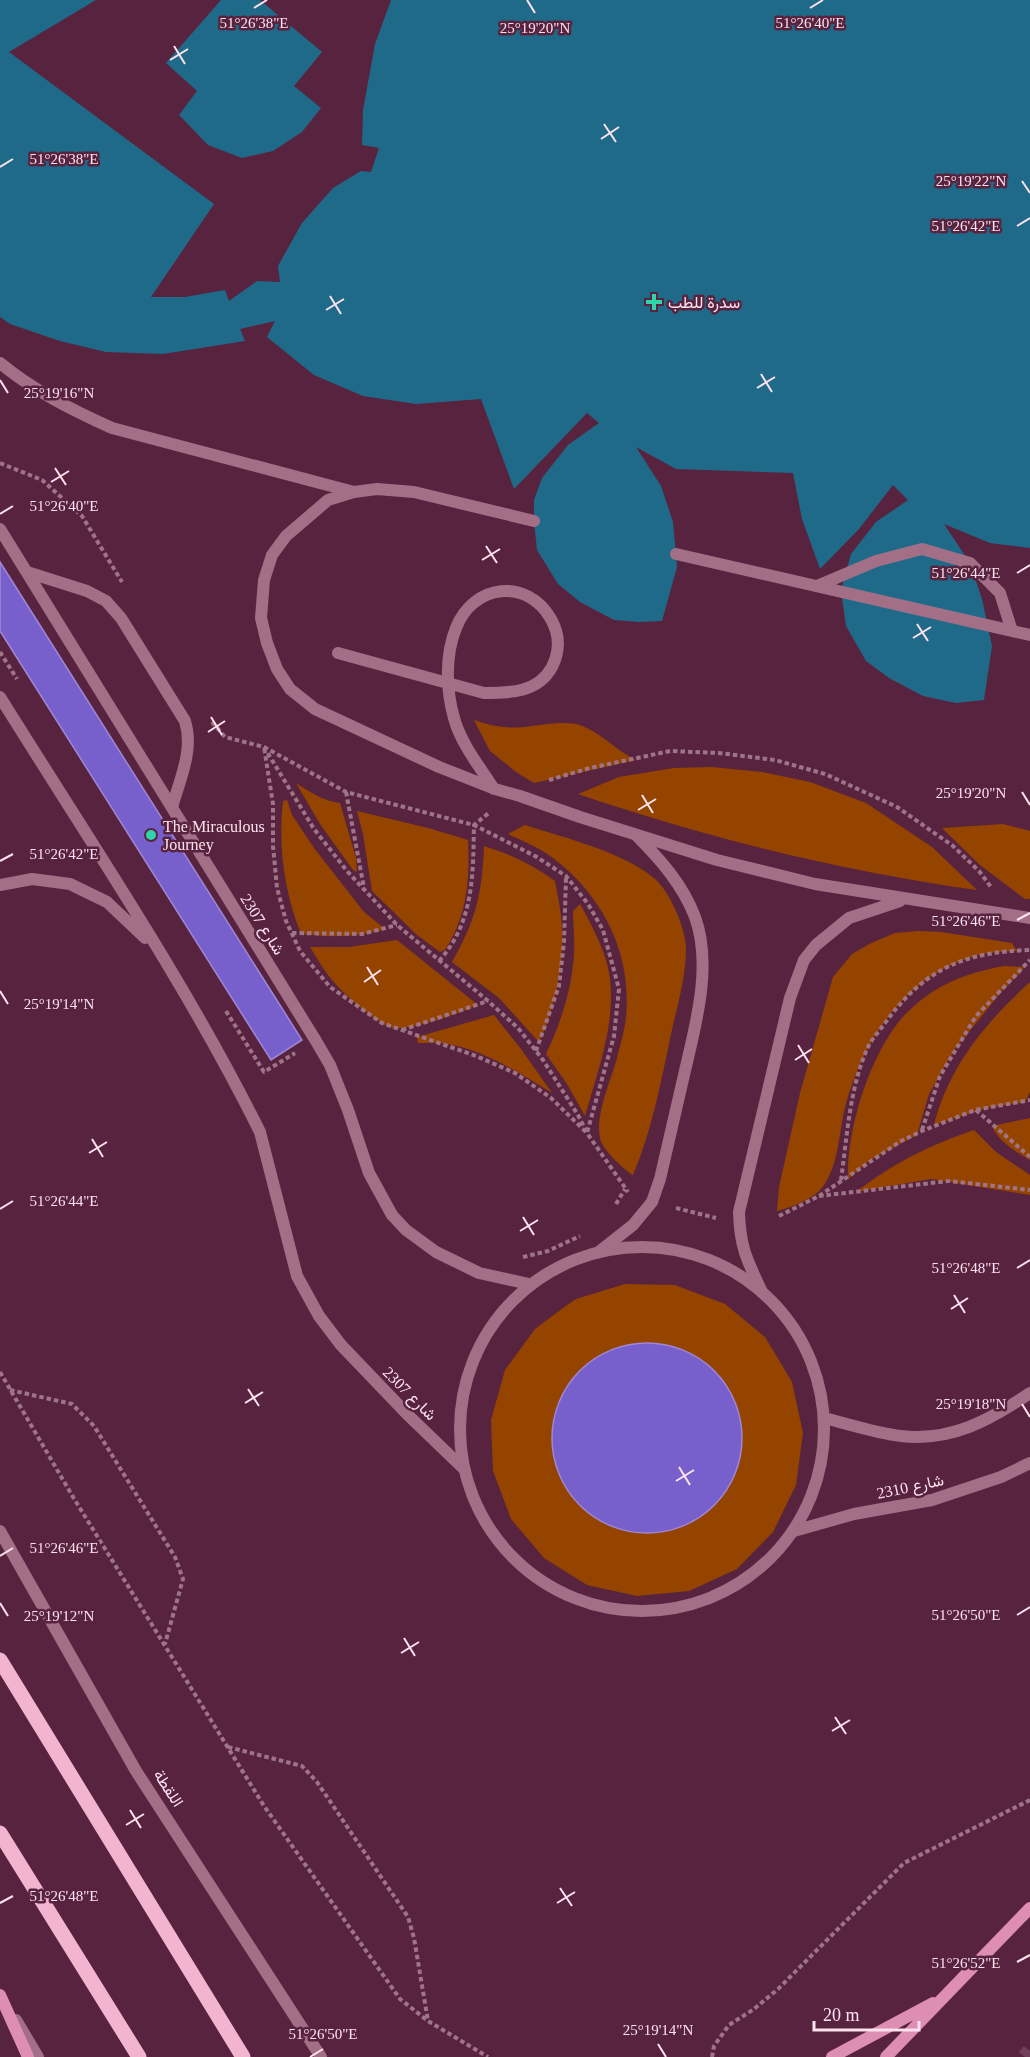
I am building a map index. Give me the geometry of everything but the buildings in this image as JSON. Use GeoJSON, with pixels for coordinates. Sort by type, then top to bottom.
{"type":"FeatureCollection","features":[{"type":"Feature","properties":{"kind":"main road"},"geometry":{"type":"LineString","coordinates":[[0,1660],[243,2057]]}},
{"type":"Feature","properties":{"kind":"main road"},"geometry":{"type":"LineString","coordinates":[[0,1833],[139,2057]]}},
{"type":"Feature","properties":{"kind":"main road"},"geometry":{"type":"LineString","coordinates":[[886,2057],[1030,1908]]}},
{"type":"Feature","properties":{"kind":"main road"},"geometry":{"type":"LineString","coordinates":[[0,1994],[28,2057]]}},
{"type":"Feature","properties":{"kind":"main road"},"geometry":{"type":"LineString","coordinates":[[832,2057],[942,1998]]}},
{"type":"Feature","properties":{"kind":"street"},"geometry":{"type":"LineString","coordinates":[[0,363],[24,382],[74,411],[112,428],[354,492]]}},
{"type":"Feature","properties":{"kind":"street"},"geometry":{"type":"LineString","coordinates":[[534,520],[414,492],[377,489],[354,492],[328,500],[286,536],[272,555],[264,580],[261,618],[277,669],[290,688],[315,709],[439,767],[495,789],[717,860],[815,885],[1030,918]]}},
{"type":"Feature","properties":{"kind":"street","name":"شارع 2307"},"geometry":{"type":"LineString","coordinates":[[0,529],[330,1065],[369,1173],[392,1215],[406,1230],[436,1252],[479,1273],[529,1284]]}},
{"type":"Feature","properties":{"kind":"street"},"geometry":{"type":"LineString","coordinates":[[817,586],[876,561],[922,549],[970,563],[1000,593],[1012,631]]}},
{"type":"Feature","properties":{"kind":"street"},"geometry":{"type":"LineString","coordinates":[[676,554],[1030,635]]}},
{"type":"Feature","properties":{"kind":"street"},"geometry":{"type":"LineString","coordinates":[[27,572],[87,591],[106,601],[121,618],[185,721],[189,731],[188,752],[172,807]]}},
{"type":"Feature","properties":{"kind":"street"},"geometry":{"type":"LineString","coordinates":[[338,653],[484,693],[507,693],[527,689],[550,670],[557,656],[557,631],[538,601],[522,593],[504,591],[481,597],[470,607],[456,627],[450,650],[448,675],[454,718],[468,749],[495,789]]}},
{"type":"Feature","properties":{"kind":"street","name":"شارع 2307"},"geometry":{"type":"LineString","coordinates":[[0,697],[182,988],[260,1132],[297,1276],[319,1316],[341,1345],[464,1469]]}},
{"type":"Feature","properties":{"kind":"street"},"geometry":{"type":"LineString","coordinates":[[600,1251],[633,1225],[652,1202],[660,1179],[697,1016],[702,984],[702,943],[695,917],[683,892],[663,862],[636,834]]}},
{"type":"Feature","properties":{"kind":"street","name":"شارع 2307"},"geometry":{"type":"LineString","coordinates":[[0,885],[32,879],[70,884],[107,902],[157,949]]}},
{"type":"Feature","properties":{"kind":"street"},"geometry":{"type":"LineString","coordinates":[[762,1292],[744,1255],[739,1234],[740,1212],[794,988],[804,960],[816,945],[849,918],[904,900]]}},
{"type":"Feature","properties":{"kind":"street"},"geometry":{"type":"LineString","coordinates":[[627,1246],[655,1246],[683,1251],[711,1260],[738,1274],[762,1292],[787,1318],[806,1349],[818,1383],[824,1418],[824,1448],[818,1477],[808,1505],[794,1531],[773,1556],[749,1578],[721,1594],[690,1606],[658,1611],[626,1611],[593,1605],[562,1594],[534,1577],[510,1555],[489,1529],[474,1500],[464,1469],[459,1434],[461,1400],[469,1367],[484,1335],[504,1307],[529,1284],[551,1269],[600,1251],[627,1246]]}},
{"type":"Feature","properties":{"kind":"street"},"geometry":{"type":"LineString","coordinates":[[824,1418],[900,1436],[928,1437],[976,1425],[1030,1393]]}},
{"type":"Feature","properties":{"kind":"street","name":"شارع 2310"},"geometry":{"type":"LineString","coordinates":[[794,1531],[854,1514],[932,1500],[1001,1477],[1030,1463]]}},
{"type":"Feature","properties":{"kind":"street","name":"اللقطة"},"geometry":{"type":"LineString","coordinates":[[0,1531],[136,1771],[321,2057]]}},
{"type":"Feature","properties":{"kind":"street"},"geometry":{"type":"LineString","coordinates":[[0,1994],[38,2057]]}},
{"type":"Feature","properties":{"kind":"path"},"geometry":{"type":"LineString","coordinates":[[0,463],[42,480],[82,516],[127,591]]}},
{"type":"Feature","properties":{"kind":"path"},"geometry":{"type":"LineString","coordinates":[[208,718],[225,737],[264,747],[346,792],[474,825],[535,856],[566,876],[588,904],[603,930],[619,989],[614,1036],[587,1133]]}},
{"type":"Feature","properties":{"kind":"path"},"geometry":{"type":"LineString","coordinates":[[264,747],[314,829],[364,890],[397,925],[518,1028],[631,1195]]}},
{"type":"Feature","properties":{"kind":"path"},"geometry":{"type":"LineString","coordinates":[[264,747],[273,804],[273,846],[277,888],[300,951],[330,987],[382,1023],[476,1056],[515,1073],[551,1098],[587,1133]]}},
{"type":"Feature","properties":{"kind":"path"},"geometry":{"type":"LineString","coordinates":[[546,781],[590,768],[670,752],[718,753],[775,760],[825,774],[897,807],[952,846],[980,871],[993,890]]}},
{"type":"Feature","properties":{"kind":"path"},"geometry":{"type":"LineString","coordinates":[[346,792],[364,890]]}},
{"type":"Feature","properties":{"kind":"path"},"geometry":{"type":"LineString","coordinates":[[439,961],[453,945],[464,918],[473,881],[474,825],[496,807]]}},
{"type":"Feature","properties":{"kind":"path"},"geometry":{"type":"LineString","coordinates":[[536,1052],[559,986],[564,942],[566,876]]}},
{"type":"Feature","properties":{"kind":"path"},"geometry":{"type":"LineString","coordinates":[[292,933],[362,934],[397,925]]}},
{"type":"Feature","properties":{"kind":"path"},"geometry":{"type":"LineString","coordinates":[[841,1180],[856,1084],[869,1045],[897,1008],[927,977],[965,958],[999,951],[1030,950]]}},
{"type":"Feature","properties":{"kind":"path"},"geometry":{"type":"LineString","coordinates":[[922,1131],[940,1076],[976,1016],[1030,960]]}},
{"type":"Feature","properties":{"kind":"path"},"geometry":{"type":"LineString","coordinates":[[401,1030],[488,1001]]}},
{"type":"Feature","properties":{"kind":"path"},"geometry":{"type":"LineString","coordinates":[[222,1005],[264,1072],[300,1050]]}},
{"type":"Feature","properties":{"kind":"path"},"geometry":{"type":"LineString","coordinates":[[779,1216],[819,1196],[901,1141],[922,1131],[975,1110],[1030,1100]]}},
{"type":"Feature","properties":{"kind":"path"},"geometry":{"type":"LineString","coordinates":[[975,1110],[1030,1157]]}},
{"type":"Feature","properties":{"kind":"path"},"geometry":{"type":"LineString","coordinates":[[819,1196],[949,1181],[1030,1190]]}},
{"type":"Feature","properties":{"kind":"path"},"geometry":{"type":"LineString","coordinates":[[613,1208],[625,1189]]}},
{"type":"Feature","properties":{"kind":"path"},"geometry":{"type":"LineString","coordinates":[[676,1208],[722,1219]]}},
{"type":"Feature","properties":{"kind":"path"},"geometry":{"type":"LineString","coordinates":[[515,1258],[548,1251],[582,1235]]}},
{"type":"Feature","properties":{"kind":"path"},"geometry":{"type":"LineString","coordinates":[[0,1372],[73,1497],[264,1806],[400,1999],[428,2021],[488,2057]]}},
{"type":"Feature","properties":{"kind":"path"},"geometry":{"type":"LineString","coordinates":[[10,1390],[72,1404],[94,1426],[175,1557],[183,1579],[165,1645]]}},
{"type":"Feature","properties":{"kind":"path"},"geometry":{"type":"LineString","coordinates":[[228,1747],[302,1766],[317,1782],[408,1917],[414,1938],[428,2021]]}},
{"type":"Feature","properties":{"kind":"path"},"geometry":{"type":"LineString","coordinates":[[712,2057],[714,2046],[729,2025],[754,2009],[778,1989],[904,1863],[1030,1800]]}},
{"type":"Feature","properties":{"kind":"shaded area","name":"The Miraculous Journey"},"geometry":{"type":"Polygon","coordinates":[[[0,562],[302,1040],[271,1060],[0,631],[0,562]]]}},
{"type":"Feature","properties":{"kind":"shaded area"},"geometry":{"type":"Polygon","coordinates":[[[474,720],[511,728],[556,723],[576,724],[600,735],[636,760],[534,783],[490,751],[474,720]]]}},
{"type":"Feature","properties":{"kind":"shaded area"},"geometry":{"type":"Polygon","coordinates":[[[712,767],[762,772],[810,782],[866,803],[932,847],[977,890],[825,863],[725,839],[578,794],[619,777],[674,768],[712,767]]]}},
{"type":"Feature","properties":{"kind":"shaded area"},"geometry":{"type":"Polygon","coordinates":[[[296,783],[322,798],[340,803],[356,858],[357,872],[353,870],[320,824],[296,783]]]}},
{"type":"Feature","properties":{"kind":"shaded area"},"geometry":{"type":"Polygon","coordinates":[[[287,800],[292,815],[314,848],[364,912],[385,929],[343,936],[301,934],[290,902],[282,852],[283,801],[287,800]]]}},
{"type":"Feature","properties":{"kind":"shaded area"},"geometry":{"type":"Polygon","coordinates":[[[357,811],[468,840],[466,897],[458,924],[445,950],[440,952],[417,935],[372,891],[357,811]]]}},
{"type":"Feature","properties":{"kind":"shaded area"},"geometry":{"type":"Polygon","coordinates":[[[1003,824],[1030,831],[1030,899],[1025,899],[980,865],[942,828],[1003,824]]]}},
{"type":"Feature","properties":{"kind":"shaded area"},"geometry":{"type":"Polygon","coordinates":[[[525,825],[611,853],[642,869],[661,885],[676,911],[683,931],[686,960],[681,992],[646,1141],[633,1175],[605,1148],[599,1129],[604,1098],[617,1058],[626,1017],[627,993],[619,949],[600,908],[571,873],[543,851],[508,834],[525,825]]]}},
{"type":"Feature","properties":{"kind":"shaded area"},"geometry":{"type":"Polygon","coordinates":[[[484,846],[521,860],[555,881],[562,921],[562,956],[550,1016],[539,1042],[499,998],[452,962],[467,933],[476,906],[482,878],[484,846]]]}},
{"type":"Feature","properties":{"kind":"shaded area"},"geometry":{"type":"Polygon","coordinates":[[[580,904],[604,954],[611,994],[607,1036],[585,1116],[567,1084],[546,1054],[561,1018],[568,992],[574,954],[573,911],[580,904]]]}},
{"type":"Feature","properties":{"kind":"shaded area"},"geometry":{"type":"Polygon","coordinates":[[[941,932],[1012,943],[1017,951],[972,957],[926,980],[907,996],[875,1036],[863,1058],[845,1107],[833,1167],[824,1185],[809,1198],[777,1211],[779,1187],[800,1093],[833,977],[852,954],[871,943],[895,933],[941,932]]]}},
{"type":"Feature","properties":{"kind":"shaded area"},"geometry":{"type":"Polygon","coordinates":[[[397,940],[478,1005],[424,1024],[403,1028],[387,1026],[362,1009],[338,987],[310,947],[349,947],[397,940]]]}},
{"type":"Feature","properties":{"kind":"shaded area"},"geometry":{"type":"Polygon","coordinates":[[[1004,966],[1024,967],[955,1049],[929,1094],[917,1135],[870,1160],[848,1179],[852,1135],[857,1111],[874,1063],[899,1022],[923,998],[945,985],[967,975],[1004,966]]]}},
{"type":"Feature","properties":{"kind":"shaded area"},"geometry":{"type":"Polygon","coordinates":[[[1030,982],[1030,1092],[1025,1102],[987,1108],[934,1125],[949,1083],[971,1046],[984,1029],[1030,982]]]}},
{"type":"Feature","properties":{"kind":"shaded area"},"geometry":{"type":"Polygon","coordinates":[[[494,1015],[552,1093],[501,1063],[474,1051],[443,1043],[418,1043],[417,1037],[494,1015]]]}},
{"type":"Feature","properties":{"kind":"shaded area"},"geometry":{"type":"Polygon","coordinates":[[[1030,1118],[1030,1160],[1013,1150],[992,1126],[1030,1118]]]}},
{"type":"Feature","properties":{"kind":"shaded area"},"geometry":{"type":"Polygon","coordinates":[[[974,1130],[996,1152],[1030,1175],[1030,1195],[931,1179],[856,1192],[912,1156],[974,1130]]]}},
{"type":"Feature","properties":{"kind":"shaded area"},"geometry":{"type":"Polygon","coordinates":[[[625,1284],[675,1285],[725,1304],[765,1337],[792,1382],[803,1433],[796,1485],[773,1532],[737,1569],[689,1591],[637,1596],[587,1585],[544,1558],[511,1519],[493,1471],[491,1420],[505,1370],[535,1329],[576,1299],[625,1284]],[[609,1350],[588,1364],[570,1382],[563,1392],[554,1416],[552,1432],[559,1467],[577,1503],[704,1514],[731,1483],[741,1453],[740,1419],[726,1387],[703,1361],[688,1352],[609,1350]]]}},
{"type":"Feature","properties":{"kind":"shaded area"},"geometry":{"type":"Polygon","coordinates":[[[647,1343],[683,1350],[700,1359],[714,1371],[726,1385],[735,1402],[742,1438],[735,1474],[726,1491],[714,1505],[700,1517],[683,1526],[647,1533],[611,1526],[594,1517],[580,1505],[568,1491],[559,1474],[552,1438],[559,1402],[568,1385],[580,1371],[594,1359],[611,1350],[647,1343]]]}},
{"type":"Feature","properties":{"kind":"tunnel"},"geometry":{"type":"LineString","coordinates":[[1025,2057],[1030,2051]]}},
{"type":"Feature","properties":{"kind":"place","name":"سدرة للطب"},"geometry":{"type":"Point","coordinates":[654,302]}},
{"type":"Feature","properties":{"kind":"place","name":"The Miraculous Journey"},"geometry":{"type":"Point","coordinates":[151,835]}}]}
